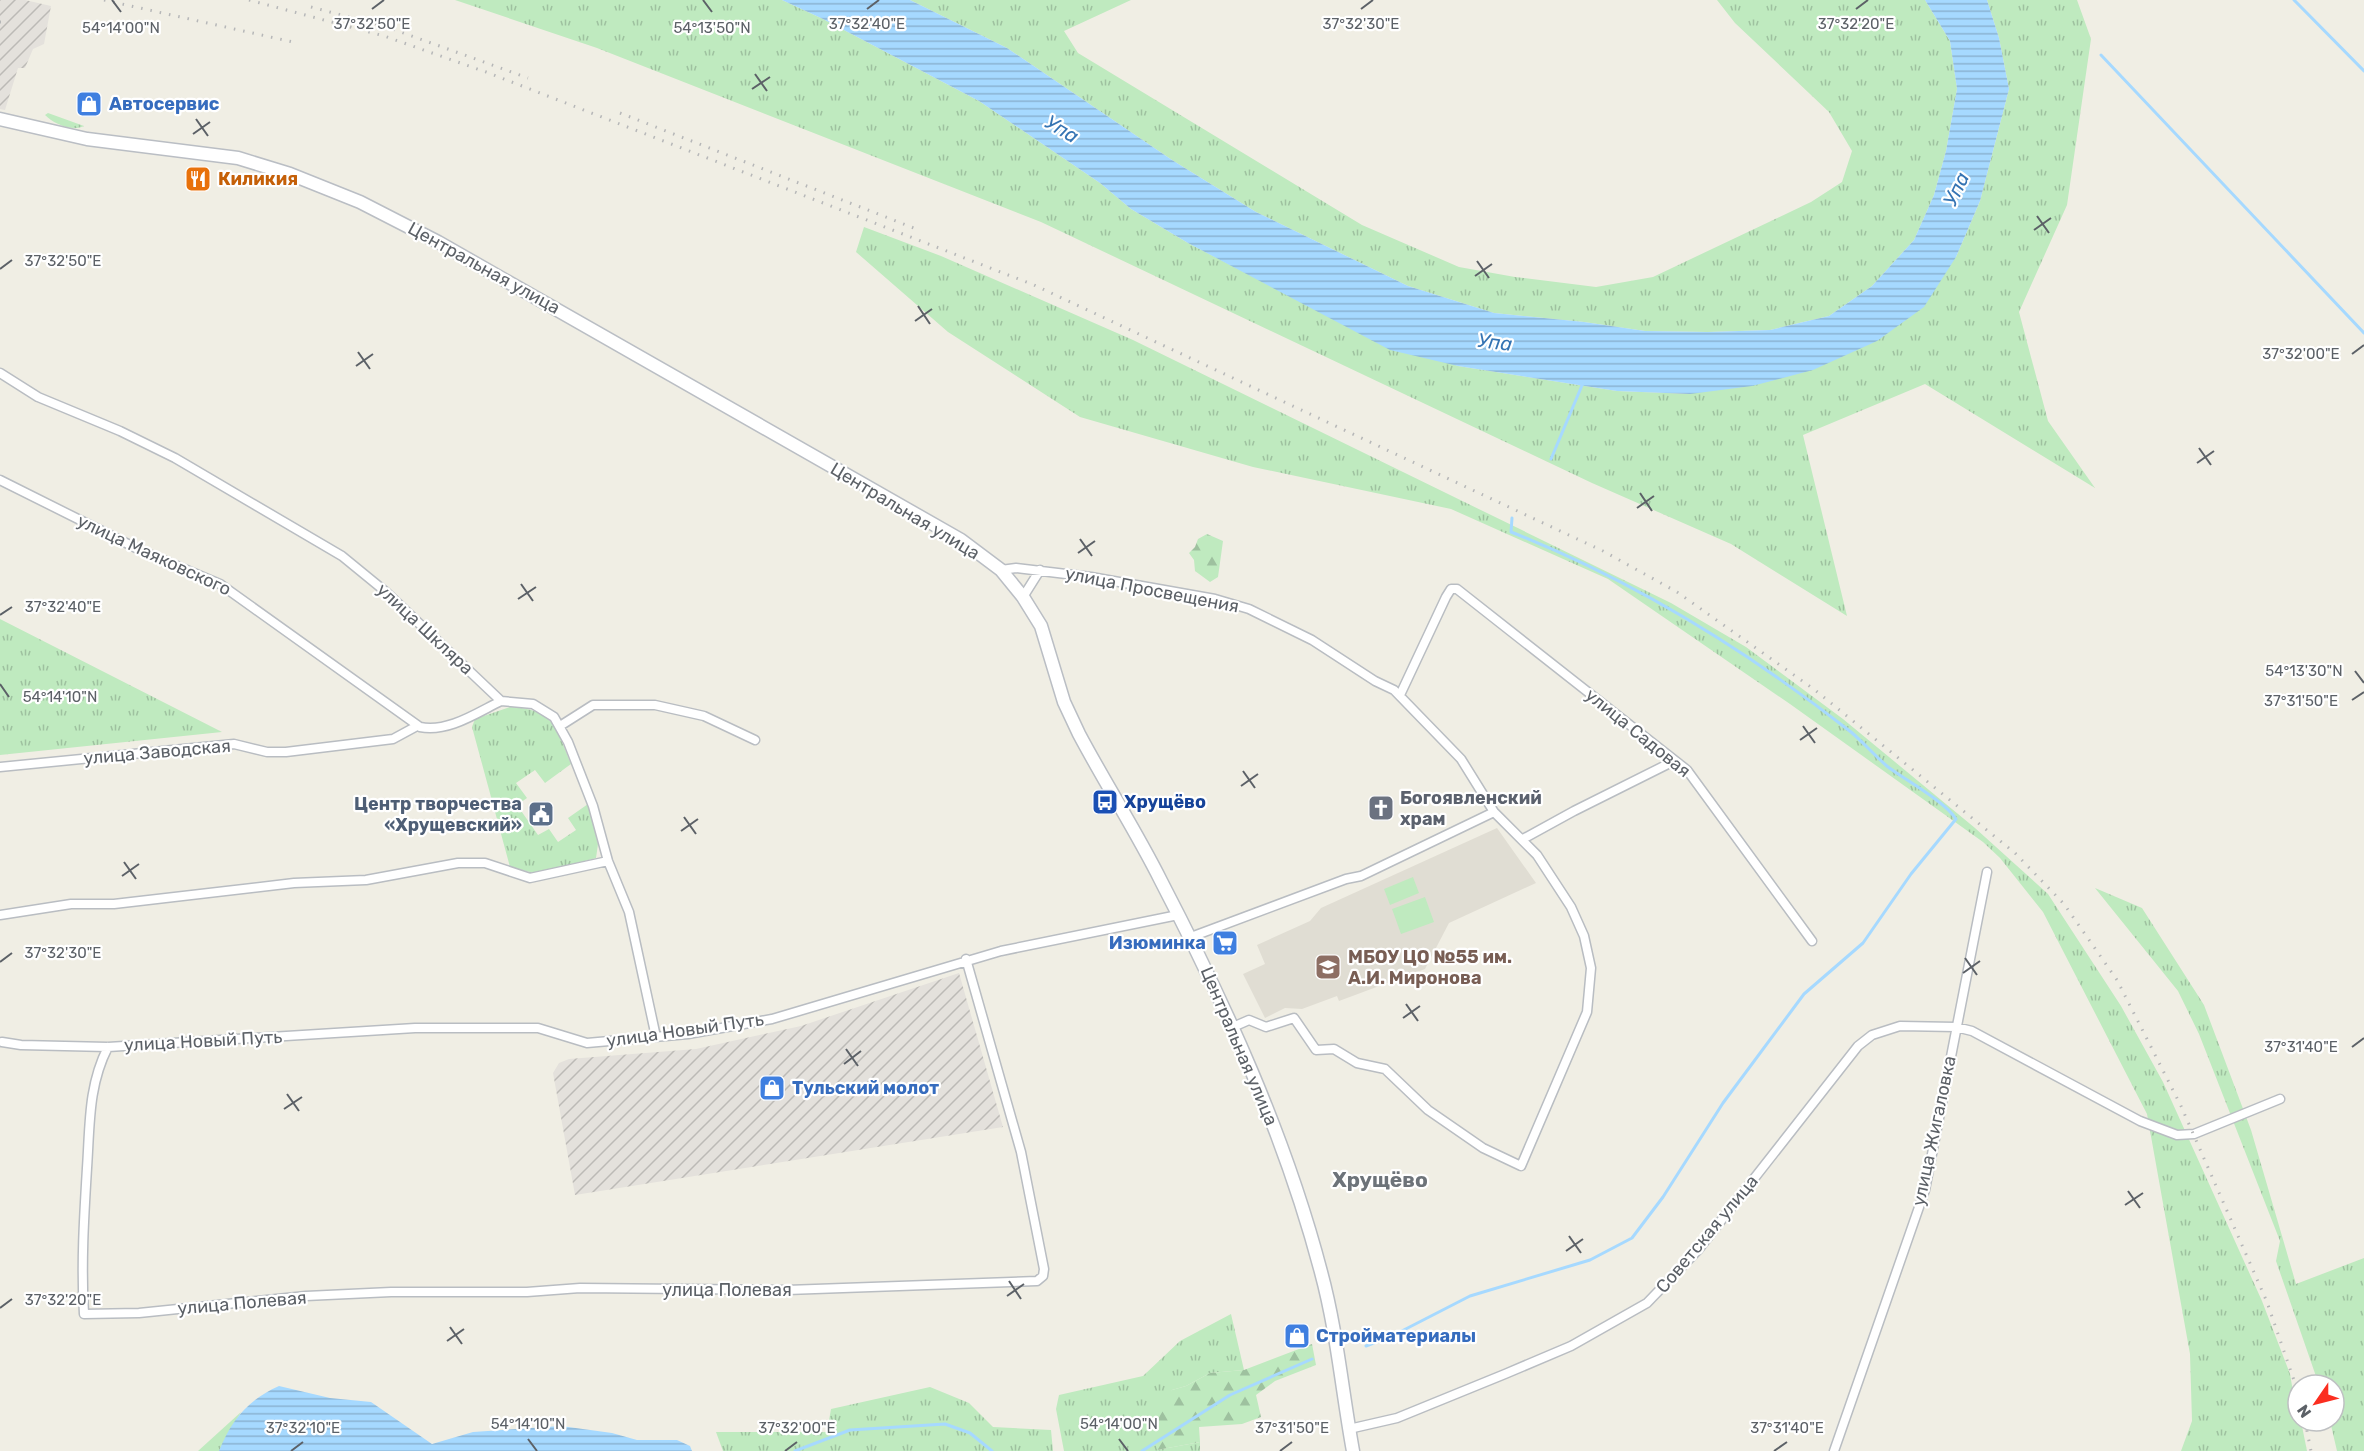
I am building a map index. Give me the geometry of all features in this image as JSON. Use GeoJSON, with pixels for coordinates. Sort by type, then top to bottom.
{"type":"FeatureCollection","features":[{"type":"Feature","properties":{"kind":"main road","name":"Центральная улица"},"geometry":{"type":"LineString","coordinates":[[0,119],[87,139],[238,158],[290,174],[369,206],[438,242],[961,540],[1001,570],[1023,597],[1041,626],[1065,702],[1079,734],[1191,937],[1233,1027],[1276,1130],[1315,1249],[1333,1323],[1353,1451]]}},
{"type":"Feature","properties":{"kind":"street","name":"улица Шкляра"},"geometry":{"type":"LineString","coordinates":[[0,373],[38,397],[120,431],[174,458],[348,561],[386,592],[501,701]]}},
{"type":"Feature","properties":{"kind":"street","name":"улица Маяковского"},"geometry":{"type":"LineString","coordinates":[[0,480],[142,551],[209,578],[233,591],[417,726]]}},
{"type":"Feature","properties":{"kind":"street","name":"улица Просвещения"},"geometry":{"type":"LineString","coordinates":[[1001,570],[1016,568],[1040,570],[1124,583],[1245,607],[1312,640],[1400,695],[1461,759],[1494,812],[1537,855],[1571,907],[1581,927],[1591,968],[1587,1012],[1521,1166],[1483,1148],[1428,1110],[1385,1069],[1357,1063],[1334,1049],[1316,1050],[1294,1018],[1266,1027],[1250,1020],[1233,1027]]}},
{"type":"Feature","properties":{"kind":"street"},"geometry":{"type":"LineString","coordinates":[[1023,597],[1040,570]]}},
{"type":"Feature","properties":{"kind":"street","name":"улица Садовая"},"geometry":{"type":"LineString","coordinates":[[1400,695],[1451,589],[1459,591],[1692,776],[1812,941]]}},
{"type":"Feature","properties":{"kind":"street"},"geometry":{"type":"LineString","coordinates":[[417,726],[432,728],[454,723],[501,701],[533,704],[551,715],[560,726],[593,806],[608,861],[629,912],[656,1036]]}},
{"type":"Feature","properties":{"kind":"street"},"geometry":{"type":"LineString","coordinates":[[560,726],[593,705],[655,705],[704,716],[755,740]]}},
{"type":"Feature","properties":{"kind":"street","name":"улица Заводская"},"geometry":{"type":"LineString","coordinates":[[0,767],[234,744],[267,752],[286,752],[393,740],[417,726]]}},
{"type":"Feature","properties":{"kind":"street"},"geometry":{"type":"LineString","coordinates":[[1523,839],[1674,761]]}},
{"type":"Feature","properties":{"kind":"street"},"geometry":{"type":"LineString","coordinates":[[1191,937],[1346,879],[1361,876],[1494,812]]}},
{"type":"Feature","properties":{"kind":"street"},"geometry":{"type":"LineString","coordinates":[[0,915],[71,904],[114,904],[294,883],[366,879],[458,863],[485,863],[530,878],[608,861]]}},
{"type":"Feature","properties":{"kind":"street","name":"улица Жигаловка"},"geometry":{"type":"LineString","coordinates":[[1834,1451],[1924,1190],[1987,872]]}},
{"type":"Feature","properties":{"kind":"street","name":"улица Новый Путь"},"geometry":{"type":"LineString","coordinates":[[2,1042],[21,1045],[108,1047],[416,1028],[538,1028],[587,1043],[656,1036],[741,1026],[772,1019],[966,959],[1178,915]]}},
{"type":"Feature","properties":{"kind":"street","name":"улица Полевая"},"geometry":{"type":"LineString","coordinates":[[108,1047],[97,1070],[90,1107],[82,1277],[84,1314],[139,1313],[306,1296],[391,1292],[527,1292],[580,1288],[787,1290],[1038,1281],[1043,1276],[1044,1269],[1021,1152],[966,959]]}},
{"type":"Feature","properties":{"kind":"street","name":"Советская улица"},"geometry":{"type":"LineString","coordinates":[[1349,1429],[1397,1418],[1505,1374],[1571,1346],[1638,1309],[1661,1291],[1698,1250],[1863,1041],[1900,1026],[1956,1027],[1990,1038],[2140,1121],[2177,1135],[2194,1134],[2280,1099]]}},
{"type":"Feature","properties":{"kind":"shaded area"},"geometry":{"type":"Polygon","coordinates":[[[0,0],[25,0],[51,6],[44,44],[33,49],[25,68],[18,68],[5,110],[0,109],[0,0]]]}},
{"type":"Feature","properties":{"kind":"shaded area"},"geometry":{"type":"Polygon","coordinates":[[[1497,828],[1536,883],[1449,923],[1425,969],[1339,1001],[1337,996],[1302,1009],[1285,1008],[1265,1018],[1243,974],[1265,964],[1257,945],[1310,921],[1321,908],[1497,828]]]}},
{"type":"Feature","properties":{"kind":"shaded area"},"geometry":{"type":"Polygon","coordinates":[[[959,973],[1003,1127],[575,1195],[553,1073],[559,1063],[569,1059],[696,1049],[801,1026],[959,973]]]}},
{"type":"Feature","properties":{"kind":"green space"},"geometry":{"type":"Polygon","coordinates":[[[455,0],[782,0],[979,101],[1100,183],[1131,209],[1188,243],[1271,286],[1458,366],[1617,391],[1690,394],[1956,257],[1980,201],[2009,89],[1999,38],[1987,0],[2077,0],[2091,39],[2067,205],[2019,312],[2048,421],[2095,488],[1925,384],[1803,435],[1847,616],[1731,544],[1592,483],[1041,222],[597,48],[455,0]]]}},
{"type":"Feature","properties":{"kind":"green space"},"geometry":{"type":"Polygon","coordinates":[[[910,0],[1131,0],[1064,31],[1078,53],[1362,225],[1459,267],[1515,277],[1596,287],[1653,277],[1811,202],[1842,182],[1852,151],[1829,112],[1735,23],[1717,0],[1925,0],[1950,41],[1957,89],[1946,151],[1934,195],[1914,240],[1872,286],[1829,316],[1770,330],[1645,331],[1494,313],[1408,286],[1256,212],[1172,160],[1007,48],[910,0]]]}},
{"type":"Feature","properties":{"kind":"green space"},"geometry":{"type":"Polygon","coordinates":[[[48,113],[84,126],[74,128],[63,126],[45,115],[48,113]]]}},
{"type":"Feature","properties":{"kind":"green space"},"geometry":{"type":"Polygon","coordinates":[[[864,227],[941,256],[1133,340],[1671,603],[1746,647],[1843,719],[1975,828],[2048,894],[2121,1006],[2163,1082],[2262,1301],[2290,1373],[2286,1373],[2286,1433],[2303,1433],[2307,1451],[2181,1451],[2192,1421],[2190,1354],[2147,1114],[2043,912],[2000,858],[1983,842],[1790,704],[1608,579],[1451,509],[1253,467],[1080,417],[948,332],[856,252],[864,227]]]}},
{"type":"Feature","properties":{"kind":"green space"},"geometry":{"type":"Polygon","coordinates":[[[1207,534],[1223,541],[1218,577],[1210,582],[1195,571],[1194,560],[1189,553],[1195,547],[1198,539],[1207,534]]]}},
{"type":"Feature","properties":{"kind":"green space"},"geometry":{"type":"Polygon","coordinates":[[[0,619],[222,732],[0,755],[0,619]]]}},
{"type":"Feature","properties":{"kind":"green space"},"geometry":{"type":"Polygon","coordinates":[[[510,707],[545,716],[557,731],[571,764],[545,783],[535,770],[516,783],[527,798],[517,805],[538,835],[549,829],[558,842],[576,830],[568,818],[588,804],[598,844],[596,858],[538,874],[510,867],[472,727],[475,719],[510,707]]]}},
{"type":"Feature","properties":{"kind":"green space"},"geometry":{"type":"Polygon","coordinates":[[[1413,877],[1419,893],[1390,905],[1384,889],[1413,877]]]}},
{"type":"Feature","properties":{"kind":"green space"},"geometry":{"type":"Polygon","coordinates":[[[2095,888],[2142,908],[2204,1005],[2251,1130],[2296,1284],[2364,1258],[2364,1451],[2337,1451],[2333,1433],[2346,1433],[2346,1373],[2315,1373],[2276,1261],[2280,1241],[2199,1034],[2178,991],[2095,888]]]}},
{"type":"Feature","properties":{"kind":"green space"},"geometry":{"type":"Polygon","coordinates":[[[1425,897],[1434,922],[1401,934],[1392,909],[1425,897]]]}},
{"type":"Feature","properties":{"kind":"green space"},"geometry":{"type":"Polygon","coordinates":[[[1231,1314],[1244,1370],[1210,1373],[1186,1386],[1172,1390],[1157,1450],[1200,1442],[1200,1451],[1064,1451],[1056,1409],[1059,1395],[1143,1376],[1180,1341],[1231,1314]]]}},
{"type":"Feature","properties":{"kind":"green space"},"geometry":{"type":"Polygon","coordinates":[[[1312,1344],[1316,1365],[1275,1381],[1256,1395],[1261,1417],[1242,1424],[1199,1427],[1200,1442],[1157,1450],[1152,1420],[1172,1390],[1186,1386],[1210,1373],[1244,1370],[1312,1344]]]}},
{"type":"Feature","properties":{"kind":"green space"},"geometry":{"type":"Polygon","coordinates":[[[930,1387],[969,1403],[993,1427],[1051,1430],[1053,1451],[723,1451],[716,1432],[827,1432],[831,1409],[930,1387]]]}},
{"type":"Feature","properties":{"kind":"green space"},"geometry":{"type":"Polygon","coordinates":[[[241,1412],[219,1451],[198,1451],[241,1412]]]}},
{"type":"Feature","properties":{"kind":"water","name":"Упа"},"geometry":{"type":"Polygon","coordinates":[[[782,0],[910,0],[1007,48],[1172,160],[1256,212],[1408,286],[1494,313],[1645,331],[1770,330],[1829,316],[1872,286],[1914,240],[1934,195],[1946,151],[1957,89],[1950,41],[1925,0],[1987,0],[1999,38],[2009,89],[1980,201],[1956,257],[1924,307],[1877,341],[1813,370],[1752,386],[1690,394],[1617,391],[1458,366],[1390,350],[1188,243],[1131,209],[1100,183],[979,101],[782,0]]]}},
{"type":"Feature","properties":{"kind":"water"},"geometry":{"type":"Polygon","coordinates":[[[279,1386],[330,1398],[371,1402],[432,1444],[473,1432],[561,1426],[612,1433],[637,1440],[677,1440],[690,1446],[692,1451],[219,1451],[242,1412],[258,1398],[279,1386]]]}},
{"type":"Feature","properties":{"kind":"waterway"},"geometry":{"type":"LineString","coordinates":[[2294,0],[2364,71]]}},
{"type":"Feature","properties":{"kind":"waterway"},"geometry":{"type":"LineString","coordinates":[[2101,55],[2364,333]]}},
{"type":"Feature","properties":{"kind":"waterway"},"geometry":{"type":"LineString","coordinates":[[1551,459],[1583,383]]}},
{"type":"Feature","properties":{"kind":"waterway"},"geometry":{"type":"LineString","coordinates":[[1366,1346],[1394,1335],[1470,1296],[1590,1260],[1632,1238],[1663,1197],[1723,1103],[1804,994],[1863,943],[1911,874],[1956,819],[1934,798],[1888,767],[1851,732],[1771,673],[1645,595],[1602,572],[1511,532],[1512,518]]}},
{"type":"Feature","properties":{"kind":"waterway"},"geometry":{"type":"LineString","coordinates":[[1142,1451],[1230,1395],[1312,1359]]}},
{"type":"Feature","properties":{"kind":"waterway"},"geometry":{"type":"LineString","coordinates":[[795,1451],[850,1430],[945,1424],[970,1433],[992,1451]]}},
{"type":"Feature","properties":{"kind":"railway"},"geometry":{"type":"LineString","coordinates":[[104,0],[293,42]]}},
{"type":"Feature","properties":{"kind":"railway"},"geometry":{"type":"LineString","coordinates":[[249,0],[384,36],[486,72],[1034,285],[1603,551],[1677,592],[1815,690],[2015,853],[2064,904],[2117,980],[2181,1106],[2267,1302],[2291,1373]]}},
{"type":"Feature","properties":{"kind":"railway"},"geometry":{"type":"LineString","coordinates":[[311,7],[387,27],[528,78]]}},
{"type":"Feature","properties":{"kind":"railway"},"geometry":{"type":"LineString","coordinates":[[620,113],[919,230]]}},
{"type":"Feature","properties":{"kind":"railway"},"geometry":{"type":"LineString","coordinates":[[2307,1433],[2311,1451]]}},
{"type":"Feature","properties":{"kind":"place","name":"Автосервис"},"geometry":{"type":"Point","coordinates":[89,104]}},
{"type":"Feature","properties":{"kind":"place","name":"Киликия"},"geometry":{"type":"Point","coordinates":[198,179]}},
{"type":"Feature","properties":{"kind":"place","name":"Хрущёво"},"geometry":{"type":"Point","coordinates":[1105,802]}},
{"type":"Feature","properties":{"kind":"place","name":"Богоявленский храм"},"geometry":{"type":"Point","coordinates":[1381,808]}},
{"type":"Feature","properties":{"kind":"place","name":"Центр творчества «Хрущевский»"},"geometry":{"type":"Point","coordinates":[541,814]}},
{"type":"Feature","properties":{"kind":"place","name":"Изюминка"},"geometry":{"type":"Point","coordinates":[1225,943]}},
{"type":"Feature","properties":{"kind":"place","name":"МБОУ ЦО №55 им. А.И. Миронова"},"geometry":{"type":"Point","coordinates":[1328,967]}},
{"type":"Feature","properties":{"kind":"place","name":"Тульский молот"},"geometry":{"type":"Point","coordinates":[772,1088]}},
{"type":"Feature","properties":{"kind":"place","name":"Стройматериалы"},"geometry":{"type":"Point","coordinates":[1297,1336]}},
{"type":"Feature","properties":{"kind":"district","name":"Хрущёво"},"geometry":{"type":"Point","coordinates":[1380,1180]}}]}
